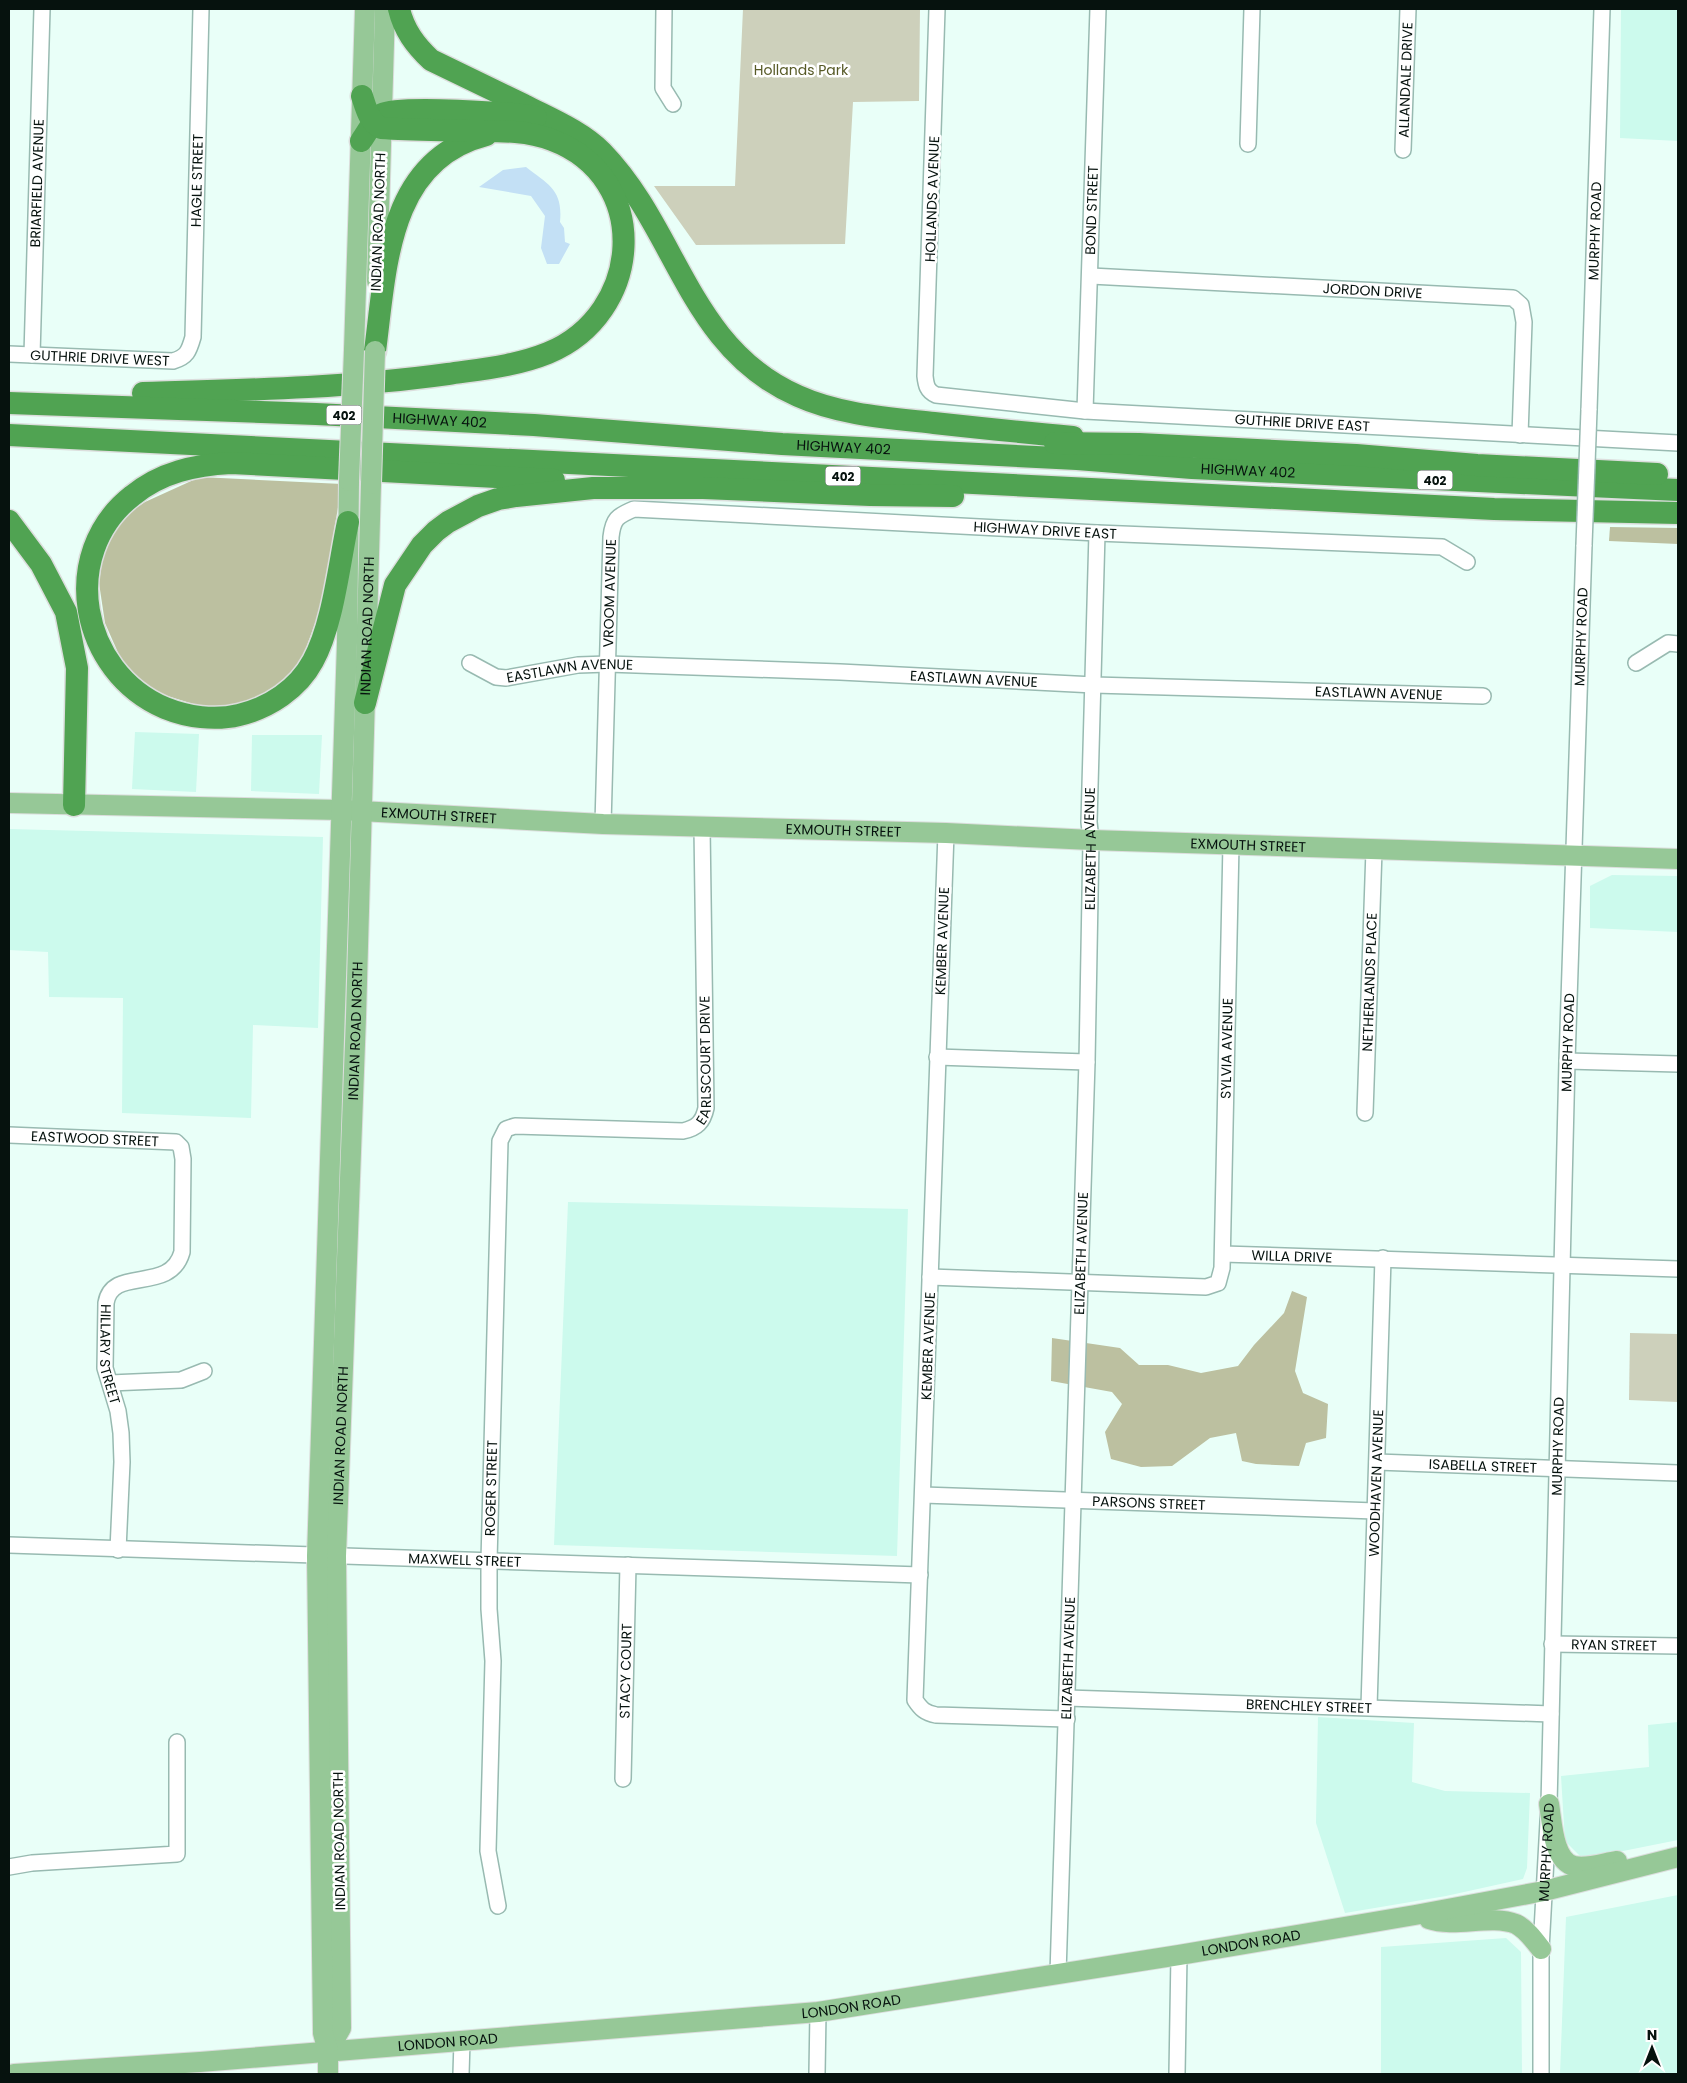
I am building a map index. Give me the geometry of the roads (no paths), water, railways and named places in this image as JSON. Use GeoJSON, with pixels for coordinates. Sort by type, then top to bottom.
{"type":"FeatureCollection","features":[{"type":"Feature","properties":{"kind":"highway"},"geometry":{"type":"LineString","coordinates":[[399,9],[402,22],[416,46],[432,60],[556,121],[587,139],[602,153],[632,188],[689,291],[720,336],[739,357],[759,373],[797,396],[843,411],[894,419],[1139,444]]}},
{"type":"Feature","properties":{"kind":"highway"},"geometry":{"type":"LineString","coordinates":[[362,96],[374,126]]}},
{"type":"Feature","properties":{"kind":"highway"},"geometry":{"type":"LineString","coordinates":[[374,126],[397,111],[517,114],[556,121]]}},
{"type":"Feature","properties":{"kind":"highway"},"geometry":{"type":"LineString","coordinates":[[143,393],[288,388],[422,378],[520,362],[551,352],[575,338],[593,323],[602,312],[618,279],[624,253],[624,238],[618,207],[599,174],[572,150],[550,139],[516,132],[374,126]]}},
{"type":"Feature","properties":{"kind":"highway"},"geometry":{"type":"LineString","coordinates":[[364,350],[395,226],[410,192],[429,168],[458,146],[485,135],[516,132]]}},
{"type":"Feature","properties":{"kind":"highway"},"geometry":{"type":"LineString","coordinates":[[9,388],[425,407],[814,431],[1065,444],[1139,444],[1356,455],[1477,465],[1678,475]]}},
{"type":"Feature","properties":{"kind":"highway","name":"HIGHWAY 402"},"geometry":{"type":"LineString","coordinates":[[9,403],[316,414],[534,425],[782,444],[1077,459],[1192,468],[1421,480],[1678,490]]}},
{"type":"Feature","properties":{"kind":"highway"},"geometry":{"type":"LineString","coordinates":[[9,414],[316,424],[1075,467],[1192,468]]}},
{"type":"Feature","properties":{"kind":"highway","name":"HIGHWAY 402"},"geometry":{"type":"LineString","coordinates":[[9,434],[1494,509],[1678,513]]}},
{"type":"Feature","properties":{"kind":"highway"},"geometry":{"type":"LineString","coordinates":[[348,522],[327,629],[320,649],[313,663],[293,687],[280,698],[265,706],[234,716],[215,718],[173,711],[140,695],[128,685],[115,671],[97,641],[91,624],[87,589],[92,560],[103,531],[116,512],[132,496],[155,481],[185,469],[231,464],[870,495],[1138,500],[1321,510],[1494,509]]}},
{"type":"Feature","properties":{"kind":"highway"},"geometry":{"type":"LineString","coordinates":[[364,703],[395,585],[422,546],[448,522],[478,506],[498,499],[535,493],[593,488],[703,488]]}},
{"type":"Feature","properties":{"kind":"highway"},"geometry":{"type":"LineString","coordinates":[[9,521],[41,564],[66,612],[76,668],[74,805]]}},
{"type":"Feature","properties":{"kind":"main road"},"geometry":{"type":"LineString","coordinates":[[362,96],[365,9]]}},
{"type":"Feature","properties":{"kind":"main road","name":"INDIAN ROAD NORTH"},"geometry":{"type":"LineString","coordinates":[[328,2074],[328,2051],[341,2028],[326,1556],[349,481],[364,350],[374,126],[385,9]]}},
{"type":"Feature","properties":{"kind":"main road","name":"INDIAN ROAD NORTH"},"geometry":{"type":"LineString","coordinates":[[326,1556],[362,812],[371,484],[364,350]]}},
{"type":"Feature","properties":{"kind":"main road","name":"EXMOUTH STREET"},"geometry":{"type":"LineString","coordinates":[[9,803],[341,810],[603,824],[946,833],[1091,840],[1678,859]]}},
{"type":"Feature","properties":{"kind":"main road"},"geometry":{"type":"LineString","coordinates":[[1549,1804],[1558,1851],[1564,1861],[1572,1866],[1585,1866],[1644,1857],[1678,1857]]}},
{"type":"Feature","properties":{"kind":"main road","name":"LONDON ROAD"},"geometry":{"type":"LineString","coordinates":[[14,2074],[200,2068],[328,2051],[818,2012],[1179,1955],[1544,1892],[1678,1857]]}},
{"type":"Feature","properties":{"kind":"main road"},"geometry":{"type":"LineString","coordinates":[[1415,1915],[1439,1923],[1484,1921],[1516,1924],[1531,1936],[1541,1949]]}},
{"type":"Feature","properties":{"kind":"street","name":"BRIARFIELD AVENUE"},"geometry":{"type":"LineString","coordinates":[[32,355],[42,9]]}},
{"type":"Feature","properties":{"kind":"street","name":"HAGLE STREET"},"geometry":{"type":"LineString","coordinates":[[188,353],[193,338],[201,9]]}},
{"type":"Feature","properties":{"kind":"street"},"geometry":{"type":"LineString","coordinates":[[664,9],[663,88],[673,104]]}},
{"type":"Feature","properties":{"kind":"street","name":"HOLLANDS AVENUE"},"geometry":{"type":"LineString","coordinates":[[928,389],[925,376],[937,9]]}},
{"type":"Feature","properties":{"kind":"street","name":"BOND STREET"},"geometry":{"type":"LineString","coordinates":[[1085,411],[1091,276],[1098,9]]}},
{"type":"Feature","properties":{"kind":"street"},"geometry":{"type":"LineString","coordinates":[[1248,144],[1252,9]]}},
{"type":"Feature","properties":{"kind":"street","name":"ALLANDALE DRIVE"},"geometry":{"type":"LineString","coordinates":[[1403,150],[1408,9]]}},
{"type":"Feature","properties":{"kind":"street","name":"MURPHY ROAD"},"geometry":{"type":"LineString","coordinates":[[1541,2074],[1541,1949],[1549,1804],[1567,1061],[1602,9]]}},
{"type":"Feature","properties":{"kind":"street","name":"JORDON DRIVE"},"geometry":{"type":"LineString","coordinates":[[1091,276],[1513,298],[1521,306],[1524,322],[1520,435]]}},
{"type":"Feature","properties":{"kind":"street","name":"GUTHRIE DRIVE WEST"},"geometry":{"type":"LineString","coordinates":[[9,354],[173,361],[180,359],[188,353]]}},
{"type":"Feature","properties":{"kind":"street","name":"GUTHRIE DRIVE EAST"},"geometry":{"type":"LineString","coordinates":[[928,389],[936,395],[1085,411],[1678,443]]}},
{"type":"Feature","properties":{"kind":"street","name":"HIGHWAY DRIVE EAST"},"geometry":{"type":"LineString","coordinates":[[619,516],[634,509],[1097,533],[1442,547],[1468,562]]}},
{"type":"Feature","properties":{"kind":"street","name":"VROOM AVENUE"},"geometry":{"type":"LineString","coordinates":[[603,824],[611,537],[612,524],[619,516]]}},
{"type":"Feature","properties":{"kind":"street","name":"ELIZABETH AVENUE"},"geometry":{"type":"LineString","coordinates":[[1058,1974],[1087,1062],[1091,840],[1089,822],[1097,533]]}},
{"type":"Feature","properties":{"kind":"street"},"geometry":{"type":"LineString","coordinates":[[1636,663],[1668,643],[1678,644]]}},
{"type":"Feature","properties":{"kind":"street","name":"EASTLAWN AVENUE"},"geometry":{"type":"LineString","coordinates":[[470,662],[496,677],[506,678],[578,664],[608,664],[840,672],[1094,685],[1483,696]]}},
{"type":"Feature","properties":{"kind":"street","name":"EARLSCOURT DRIVE"},"geometry":{"type":"LineString","coordinates":[[534,1127],[683,1131],[694,1128],[704,1118],[706,1108],[702,827]]}},
{"type":"Feature","properties":{"kind":"street","name":"KEMBER AVENUE"},"geometry":{"type":"LineString","coordinates":[[946,833],[915,1700],[926,1713],[936,1715],[1067,1719]]}},
{"type":"Feature","properties":{"kind":"street","name":"SYLVIA AVENUE"},"geometry":{"type":"LineString","coordinates":[[1223,1254],[1231,844]]}},
{"type":"Feature","properties":{"kind":"street","name":"NETHERLANDS PLACE"},"geometry":{"type":"LineString","coordinates":[[1366,1114],[1374,850]]}},
{"type":"Feature","properties":{"kind":"street"},"geometry":{"type":"LineString","coordinates":[[937,1057],[1087,1062]]}},
{"type":"Feature","properties":{"kind":"street"},"geometry":{"type":"LineString","coordinates":[[1567,1061],[1678,1064]]}},
{"type":"Feature","properties":{"kind":"street","name":"ROGER STREET"},"geometry":{"type":"LineString","coordinates":[[498,1906],[488,1851],[493,1661],[488,1561],[500,1141],[503,1133],[510,1127],[534,1127]]}},
{"type":"Feature","properties":{"kind":"street","name":"EASTWOOD STREET"},"geometry":{"type":"LineString","coordinates":[[9,1136],[176,1142],[181,1147]]}},
{"type":"Feature","properties":{"kind":"street","name":"HILLARY STREET"},"geometry":{"type":"LineString","coordinates":[[118,1550],[122,1462],[121,1433],[118,1411],[104,1360],[107,1295],[118,1284],[168,1272],[180,1261],[183,1159],[181,1147]]}},
{"type":"Feature","properties":{"kind":"street"},"geometry":{"type":"LineString","coordinates":[[930,1277],[1213,1286],[1218,1283],[1220,1277],[1223,1254]]}},
{"type":"Feature","properties":{"kind":"street","name":"WILLA DRIVE"},"geometry":{"type":"LineString","coordinates":[[1223,1254],[1678,1268]]}},
{"type":"Feature","properties":{"kind":"street","name":"WOODHAVEN AVENUE"},"geometry":{"type":"LineString","coordinates":[[1369,1707],[1383,1258]]}},
{"type":"Feature","properties":{"kind":"street"},"geometry":{"type":"LineString","coordinates":[[110,1383],[181,1380],[204,1371]]}},
{"type":"Feature","properties":{"kind":"street","name":"ISABELLA STREET"},"geometry":{"type":"LineString","coordinates":[[1377,1462],[1678,1473]]}},
{"type":"Feature","properties":{"kind":"street","name":"PARSONS STREET"},"geometry":{"type":"LineString","coordinates":[[923,1494],[1375,1511]]}},
{"type":"Feature","properties":{"kind":"street","name":"MAXWELL STREET"},"geometry":{"type":"LineString","coordinates":[[9,1546],[920,1575]]}},
{"type":"Feature","properties":{"kind":"street","name":"STACY COURT"},"geometry":{"type":"LineString","coordinates":[[623,1779],[628,1565]]}},
{"type":"Feature","properties":{"kind":"street","name":"RYAN STREET"},"geometry":{"type":"LineString","coordinates":[[1552,1644],[1678,1646]]}},
{"type":"Feature","properties":{"kind":"street","name":"BRENCHLEY STREET"},"geometry":{"type":"LineString","coordinates":[[1067,1698],[1551,1714]]}},
{"type":"Feature","properties":{"kind":"street"},"geometry":{"type":"LineString","coordinates":[[9,1867],[32,1863],[177,1854],[177,1742]]}},
{"type":"Feature","properties":{"kind":"street"},"geometry":{"type":"LineString","coordinates":[[1177,2074],[1179,1955]]}},
{"type":"Feature","properties":{"kind":"street"},"geometry":{"type":"LineString","coordinates":[[817,2074],[818,2012]]}},
{"type":"Feature","properties":{"kind":"street"},"geometry":{"type":"LineString","coordinates":[[461,2074],[462,2041]]}},
{"type":"Feature","properties":{"kind":"water"},"geometry":{"type":"Polygon","coordinates":[[[526,167],[548,184],[557,195],[560,222],[564,228],[565,242],[570,244],[559,264],[547,264],[541,248],[545,216],[531,196],[479,187],[503,170],[526,167]]]}},
{"type":"Feature","properties":{"kind":"park label","name":"Hollands Park"},"geometry":{"type":"Point","coordinates":[801,70]}}]}
